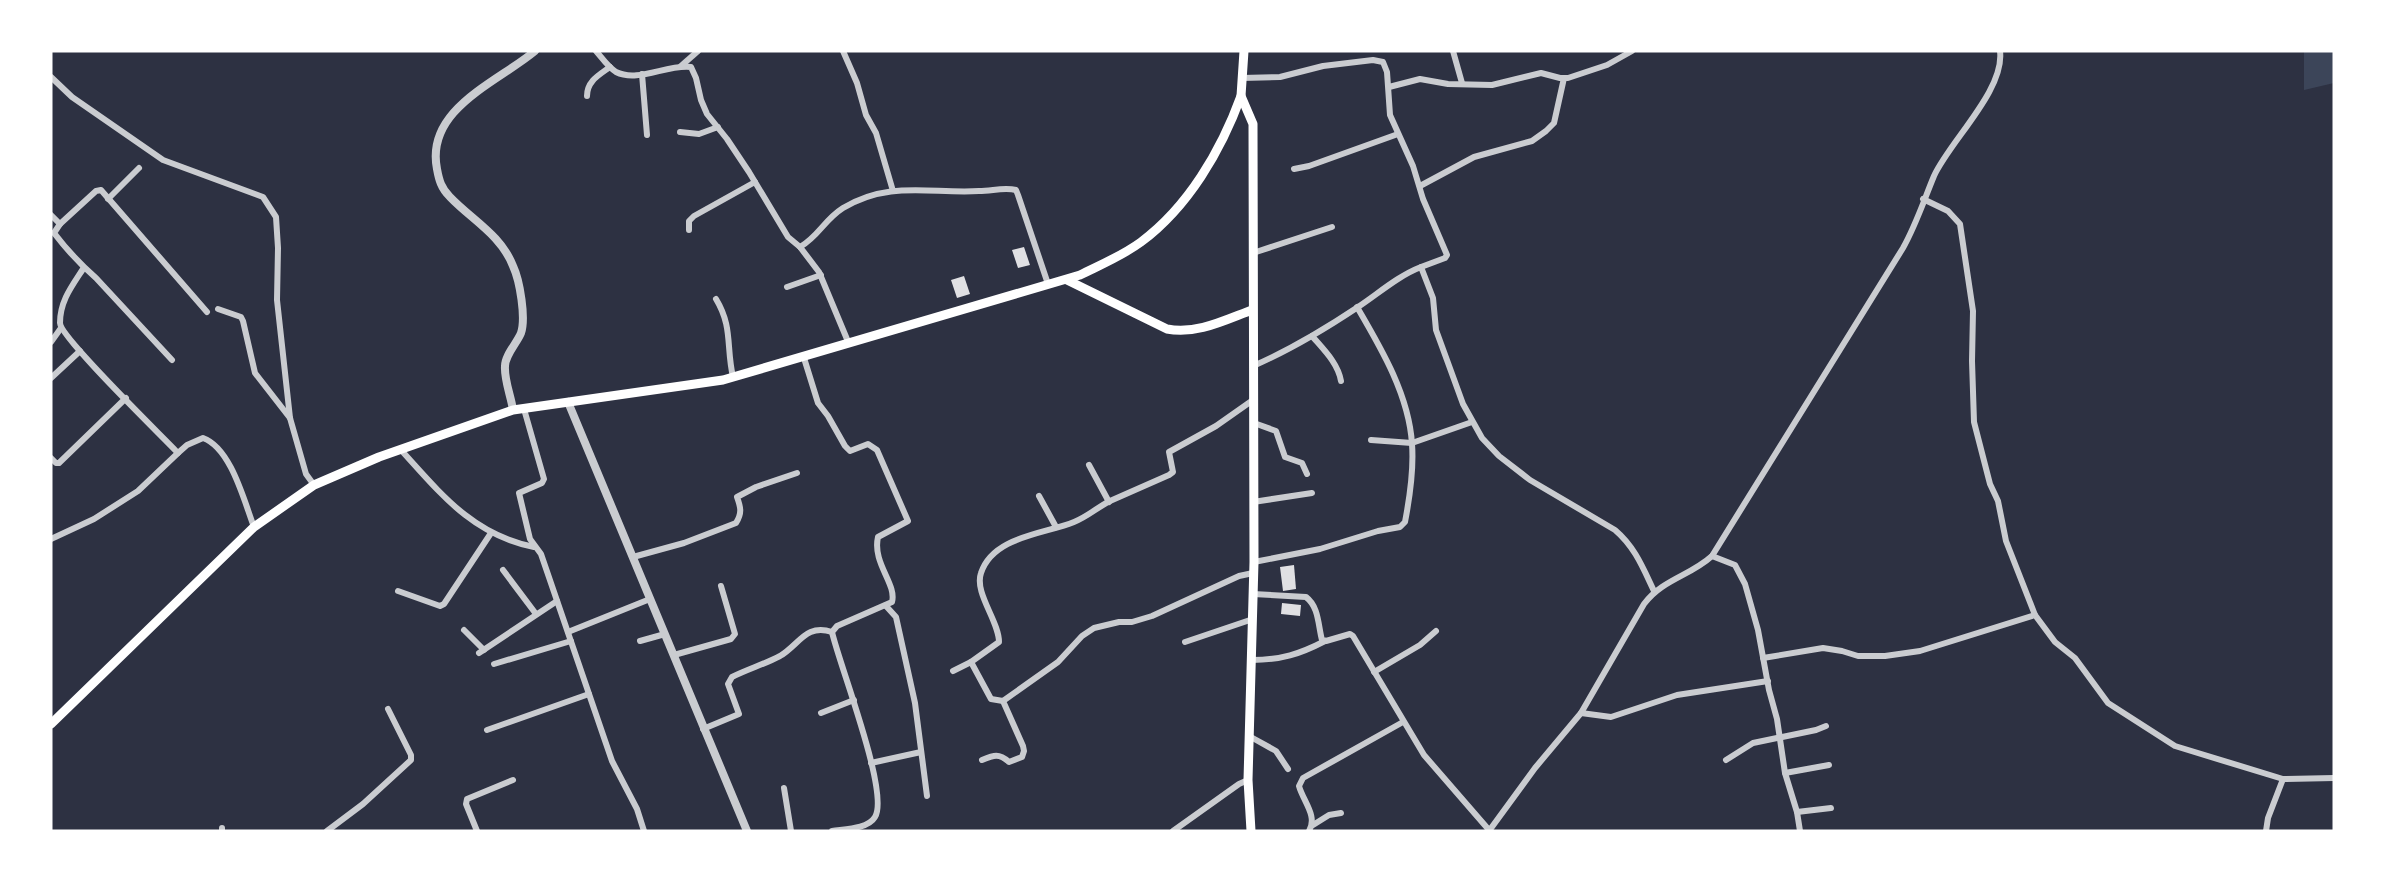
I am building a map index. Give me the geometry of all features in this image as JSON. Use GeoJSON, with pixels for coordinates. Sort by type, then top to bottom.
{"type":"FeatureCollection","features":[{"type":"Feature","properties":{"kind":"highway"},"geometry":{"type":"LineString","coordinates":[[51,724],[254,527],[314,485],[379,457],[513,410],[658,391],[733,377],[1067,280],[1120,255],[1163,223],[1186,196],[1227,134],[1241,96],[1244,51]]}},
{"type":"Feature","properties":{"kind":"highway"},"geometry":{"type":"LineString","coordinates":[[1241,96],[1253,124],[1254,562],[1248,780],[1251,831]]}},
{"type":"Feature","properties":{"kind":"highway"},"geometry":{"type":"LineString","coordinates":[[1067,280],[1175,331],[1189,332],[1252,310]]}},
{"type":"Feature","properties":{"kind":"street"},"geometry":{"type":"LineString","coordinates":[[513,410],[504,364],[522,332],[520,293],[514,268],[502,244],[440,186],[435,158],[437,139],[448,118],[487,85],[535,51]]}},
{"type":"Feature","properties":{"kind":"street"},"geometry":{"type":"LineString","coordinates":[[596,51],[610,68],[624,74],[642,74],[681,66],[691,67],[707,114],[755,182],[788,237],[800,247],[821,275],[849,344]]}},
{"type":"Feature","properties":{"kind":"street"},"geometry":{"type":"LineString","coordinates":[[681,66],[698,51]]}},
{"type":"Feature","properties":{"kind":"street"},"geometry":{"type":"LineString","coordinates":[[843,51],[857,83],[866,115],[876,133],[893,191]]}},
{"type":"Feature","properties":{"kind":"street"},"geometry":{"type":"LineString","coordinates":[[1453,51],[1462,83]]}},
{"type":"Feature","properties":{"kind":"street"},"geometry":{"type":"LineString","coordinates":[[1389,87],[1420,79],[1448,84],[1496,85],[1541,73],[1564,78],[1607,65],[1632,51]]}},
{"type":"Feature","properties":{"kind":"street"},"geometry":{"type":"LineString","coordinates":[[1252,660],[1283,659],[1326,641],[1352,634],[1402,722],[1424,755],[1489,831],[1535,768],[1581,713],[1597,681],[1654,591],[1700,567],[1712,556],[1888,275],[1913,230],[1923,199],[1944,159],[1975,114],[1996,77],[2001,58],[2000,51]]}},
{"type":"Feature","properties":{"kind":"street"},"geometry":{"type":"LineString","coordinates":[[1242,78],[1280,77],[1323,66],[1379,60],[1385,65],[1389,87],[1389,109],[1447,255],[1445,258],[1400,277],[1312,336],[1252,366]]}},
{"type":"Feature","properties":{"kind":"street"},"geometry":{"type":"LineString","coordinates":[[587,96],[589,84],[610,68]]}},
{"type":"Feature","properties":{"kind":"street"},"geometry":{"type":"LineString","coordinates":[[642,74],[647,135]]}},
{"type":"Feature","properties":{"kind":"street"},"geometry":{"type":"LineString","coordinates":[[51,78],[72,97],[163,160],[263,197],[276,217],[277,300],[290,418],[306,474],[314,485]]}},
{"type":"Feature","properties":{"kind":"street"},"geometry":{"type":"LineString","coordinates":[[1420,186],[1474,157],[1532,141],[1546,131],[1554,123],[1564,78]]}},
{"type":"Feature","properties":{"kind":"street"},"geometry":{"type":"LineString","coordinates":[[680,132],[699,134],[718,127]]}},
{"type":"Feature","properties":{"kind":"street"},"geometry":{"type":"LineString","coordinates":[[1294,169],[1309,166],[1398,134]]}},
{"type":"Feature","properties":{"kind":"street"},"geometry":{"type":"LineString","coordinates":[[108,198],[139,168]]}},
{"type":"Feature","properties":{"kind":"street"},"geometry":{"type":"LineString","coordinates":[[689,230],[689,220],[694,216],[755,182]]}},
{"type":"Feature","properties":{"kind":"street"},"geometry":{"type":"LineString","coordinates":[[800,247],[814,239],[825,222],[845,207],[877,194],[926,189],[978,192],[1008,188],[1016,190],[1048,284]]}},
{"type":"Feature","properties":{"kind":"street"},"geometry":{"type":"LineString","coordinates":[[172,360],[96,278],[83,269],[54,233],[60,224],[96,191],[101,190],[207,312]]}},
{"type":"Feature","properties":{"kind":"street"},"geometry":{"type":"LineString","coordinates":[[1923,199],[1948,211],[1960,224],[1973,311],[1974,422],[1990,484],[1998,501],[2006,541],[2035,615],[2055,642],[2075,658],[2102,696],[2116,709],[2175,746],[2283,779],[2334,778]]}},
{"type":"Feature","properties":{"kind":"street"},"geometry":{"type":"LineString","coordinates":[[51,215],[60,224]]}},
{"type":"Feature","properties":{"kind":"street"},"geometry":{"type":"LineString","coordinates":[[1253,254],[1332,227]]}},
{"type":"Feature","properties":{"kind":"street"},"geometry":{"type":"LineString","coordinates":[[1421,267],[1433,298],[1436,330],[1472,422],[1499,456],[1530,480],[1615,530],[1626,539],[1634,548],[1654,591]]}},
{"type":"Feature","properties":{"kind":"street"},"geometry":{"type":"LineString","coordinates":[[83,269],[65,296],[60,322],[62,328],[80,351],[178,453]]}},
{"type":"Feature","properties":{"kind":"street"},"geometry":{"type":"LineString","coordinates":[[787,287],[821,275]]}},
{"type":"Feature","properties":{"kind":"street"},"geometry":{"type":"LineString","coordinates":[[716,299],[729,331],[728,351],[733,377]]}},
{"type":"Feature","properties":{"kind":"street"},"geometry":{"type":"LineString","coordinates":[[1254,562],[1320,549],[1403,525],[1411,489],[1412,442],[1403,403],[1385,356],[1357,307]]}},
{"type":"Feature","properties":{"kind":"street"},"geometry":{"type":"LineString","coordinates":[[218,309],[241,318],[243,321],[255,373],[290,418]]}},
{"type":"Feature","properties":{"kind":"street"},"geometry":{"type":"LineString","coordinates":[[51,342],[62,328]]}},
{"type":"Feature","properties":{"kind":"street"},"geometry":{"type":"LineString","coordinates":[[1312,336],[1327,354],[1341,381]]}},
{"type":"Feature","properties":{"kind":"street"},"geometry":{"type":"LineString","coordinates":[[51,378],[80,351]]}},
{"type":"Feature","properties":{"kind":"street"},"geometry":{"type":"LineString","coordinates":[[804,358],[818,403],[828,416],[844,446],[850,451],[868,444],[877,450],[908,521],[878,537],[876,546],[880,564],[894,596],[892,602],[837,626],[832,632]]}},
{"type":"Feature","properties":{"kind":"street"},"geometry":{"type":"LineString","coordinates":[[51,458],[59,463],[126,398]]}},
{"type":"Feature","properties":{"kind":"street"},"geometry":{"type":"LineString","coordinates":[[953,671],[971,662],[999,642],[999,632],[984,600],[980,573],[992,556],[1017,540],[1074,522],[1109,502],[1169,476],[1174,467],[1170,452],[1216,426],[1253,400]]}},
{"type":"Feature","properties":{"kind":"street"},"geometry":{"type":"LineString","coordinates":[[568,402],[747,831]]}},
{"type":"Feature","properties":{"kind":"street"},"geometry":{"type":"LineString","coordinates":[[524,409],[544,478],[542,483],[519,493],[530,539],[540,554],[612,761],[637,809],[644,831]]}},
{"type":"Feature","properties":{"kind":"street"},"geometry":{"type":"LineString","coordinates":[[1371,440],[1412,442],[1472,422]]}},
{"type":"Feature","properties":{"kind":"street"},"geometry":{"type":"LineString","coordinates":[[1254,423],[1276,431],[1285,457],[1304,464],[1307,474]]}},
{"type":"Feature","properties":{"kind":"street"},"geometry":{"type":"LineString","coordinates":[[51,539],[93,519],[138,491],[187,445],[203,438],[217,446],[228,462],[254,527]]}},
{"type":"Feature","properties":{"kind":"street"},"geometry":{"type":"LineString","coordinates":[[401,450],[447,502],[491,533],[515,544],[534,548]]}},
{"type":"Feature","properties":{"kind":"street"},"geometry":{"type":"LineString","coordinates":[[1089,465],[1109,502]]}},
{"type":"Feature","properties":{"kind":"street"},"geometry":{"type":"LineString","coordinates":[[633,557],[684,543],[736,524],[741,516],[737,497],[756,487],[797,473]]}},
{"type":"Feature","properties":{"kind":"street"},"geometry":{"type":"LineString","coordinates":[[1253,502],[1312,493]]}},
{"type":"Feature","properties":{"kind":"street"},"geometry":{"type":"LineString","coordinates":[[1039,496],[1056,527]]}},
{"type":"Feature","properties":{"kind":"street"},"geometry":{"type":"LineString","coordinates":[[398,591],[440,606],[444,604],[491,533]]}},
{"type":"Feature","properties":{"kind":"street"},"geometry":{"type":"LineString","coordinates":[[1712,556],[1730,562],[1739,569],[1758,630],[1780,736],[1785,773],[1797,812],[1800,831]]}},
{"type":"Feature","properties":{"kind":"street"},"geometry":{"type":"LineString","coordinates":[[503,570],[536,614]]}},
{"type":"Feature","properties":{"kind":"street"},"geometry":{"type":"LineString","coordinates":[[971,662],[991,699],[1004,701],[1058,662],[1082,636],[1094,628],[1105,624],[1132,622],[1152,616],[1239,576],[1253,573]]}},
{"type":"Feature","properties":{"kind":"street"},"geometry":{"type":"LineString","coordinates":[[674,655],[731,639],[735,634],[721,586]]}},
{"type":"Feature","properties":{"kind":"street"},"geometry":{"type":"LineString","coordinates":[[1253,594],[1306,597],[1313,606],[1321,638],[1326,641]]}},
{"type":"Feature","properties":{"kind":"street"},"geometry":{"type":"LineString","coordinates":[[568,632],[650,598]]}},
{"type":"Feature","properties":{"kind":"street"},"geometry":{"type":"LineString","coordinates":[[464,630],[482,651],[557,601]]}},
{"type":"Feature","properties":{"kind":"street"},"geometry":{"type":"LineString","coordinates":[[886,606],[896,617],[915,703],[927,796]]}},
{"type":"Feature","properties":{"kind":"street"},"geometry":{"type":"LineString","coordinates":[[1763,658],[1824,648],[1858,656],[1885,656],[1920,651],[2035,615]]}},
{"type":"Feature","properties":{"kind":"street"},"geometry":{"type":"LineString","coordinates":[[1185,642],[1253,619]]}},
{"type":"Feature","properties":{"kind":"street"},"geometry":{"type":"LineString","coordinates":[[703,729],[739,714],[728,684],[732,677],[781,656],[807,634],[823,629],[832,632]]}},
{"type":"Feature","properties":{"kind":"street"},"geometry":{"type":"LineString","coordinates":[[1374,672],[1420,645],[1437,631]]}},
{"type":"Feature","properties":{"kind":"street"},"geometry":{"type":"LineString","coordinates":[[832,632],[872,763],[878,806],[874,819],[861,826],[832,831]]}},
{"type":"Feature","properties":{"kind":"street"},"geometry":{"type":"LineString","coordinates":[[640,641],[665,634]]}},
{"type":"Feature","properties":{"kind":"street"},"geometry":{"type":"LineString","coordinates":[[494,664],[571,641]]}},
{"type":"Feature","properties":{"kind":"street"},"geometry":{"type":"LineString","coordinates":[[1581,713],[1611,717],[1677,694],[1718,690],[1768,681]]}},
{"type":"Feature","properties":{"kind":"street"},"geometry":{"type":"LineString","coordinates":[[487,730],[589,694]]}},
{"type":"Feature","properties":{"kind":"street"},"geometry":{"type":"LineString","coordinates":[[821,713],[854,700]]}},
{"type":"Feature","properties":{"kind":"street"},"geometry":{"type":"LineString","coordinates":[[982,760],[994,755],[1002,755],[1009,762],[1022,757],[1024,752],[1004,701]]}},
{"type":"Feature","properties":{"kind":"street"},"geometry":{"type":"LineString","coordinates":[[327,831],[363,804],[381,785],[411,760],[388,709]]}},
{"type":"Feature","properties":{"kind":"street"},"geometry":{"type":"LineString","coordinates":[[1311,828],[1313,818],[1299,786],[1303,778],[1402,722]]}},
{"type":"Feature","properties":{"kind":"street"},"geometry":{"type":"LineString","coordinates":[[1726,759],[1753,743],[1826,726]]}},
{"type":"Feature","properties":{"kind":"street"},"geometry":{"type":"LineString","coordinates":[[1250,736],[1276,751],[1288,769]]}},
{"type":"Feature","properties":{"kind":"street"},"geometry":{"type":"LineString","coordinates":[[872,763],[921,752]]}},
{"type":"Feature","properties":{"kind":"street"},"geometry":{"type":"LineString","coordinates":[[1785,773],[1829,765]]}},
{"type":"Feature","properties":{"kind":"street"},"geometry":{"type":"LineString","coordinates":[[2266,831],[2268,818],[2283,779]]}},
{"type":"Feature","properties":{"kind":"street"},"geometry":{"type":"LineString","coordinates":[[477,831],[466,804],[467,799],[513,780]]}},
{"type":"Feature","properties":{"kind":"street"},"geometry":{"type":"LineString","coordinates":[[1173,831],[1248,780]]}},
{"type":"Feature","properties":{"kind":"street"},"geometry":{"type":"LineString","coordinates":[[783,788],[791,831]]}},
{"type":"Feature","properties":{"kind":"street"},"geometry":{"type":"LineString","coordinates":[[1797,812],[1831,808]]}},
{"type":"Feature","properties":{"kind":"street"},"geometry":{"type":"LineString","coordinates":[[1311,828],[1329,815],[1341,813]]}},
{"type":"Feature","properties":{"kind":"shaded area"},"geometry":{"type":"Polygon","coordinates":[[[2304,51],[2334,51],[2334,83],[2304,90],[2304,51]]]}},
{"type":"Feature","properties":{"kind":"building"},"geometry":{"type":"Polygon","coordinates":[[[1024,247],[1030,265],[1018,268],[1012,250],[1024,247]]]}},
{"type":"Feature","properties":{"kind":"building"},"geometry":{"type":"Polygon","coordinates":[[[964,276],[970,294],[957,298],[951,280],[964,276]]]}},
{"type":"Feature","properties":{"kind":"building"},"geometry":{"type":"Polygon","coordinates":[[[1294,565],[1296,589],[1283,591],[1280,567],[1294,565]]]}},
{"type":"Feature","properties":{"kind":"building"},"geometry":{"type":"Polygon","coordinates":[[[1282,603],[1301,605],[1300,616],[1281,614],[1282,603]]]}}]}
